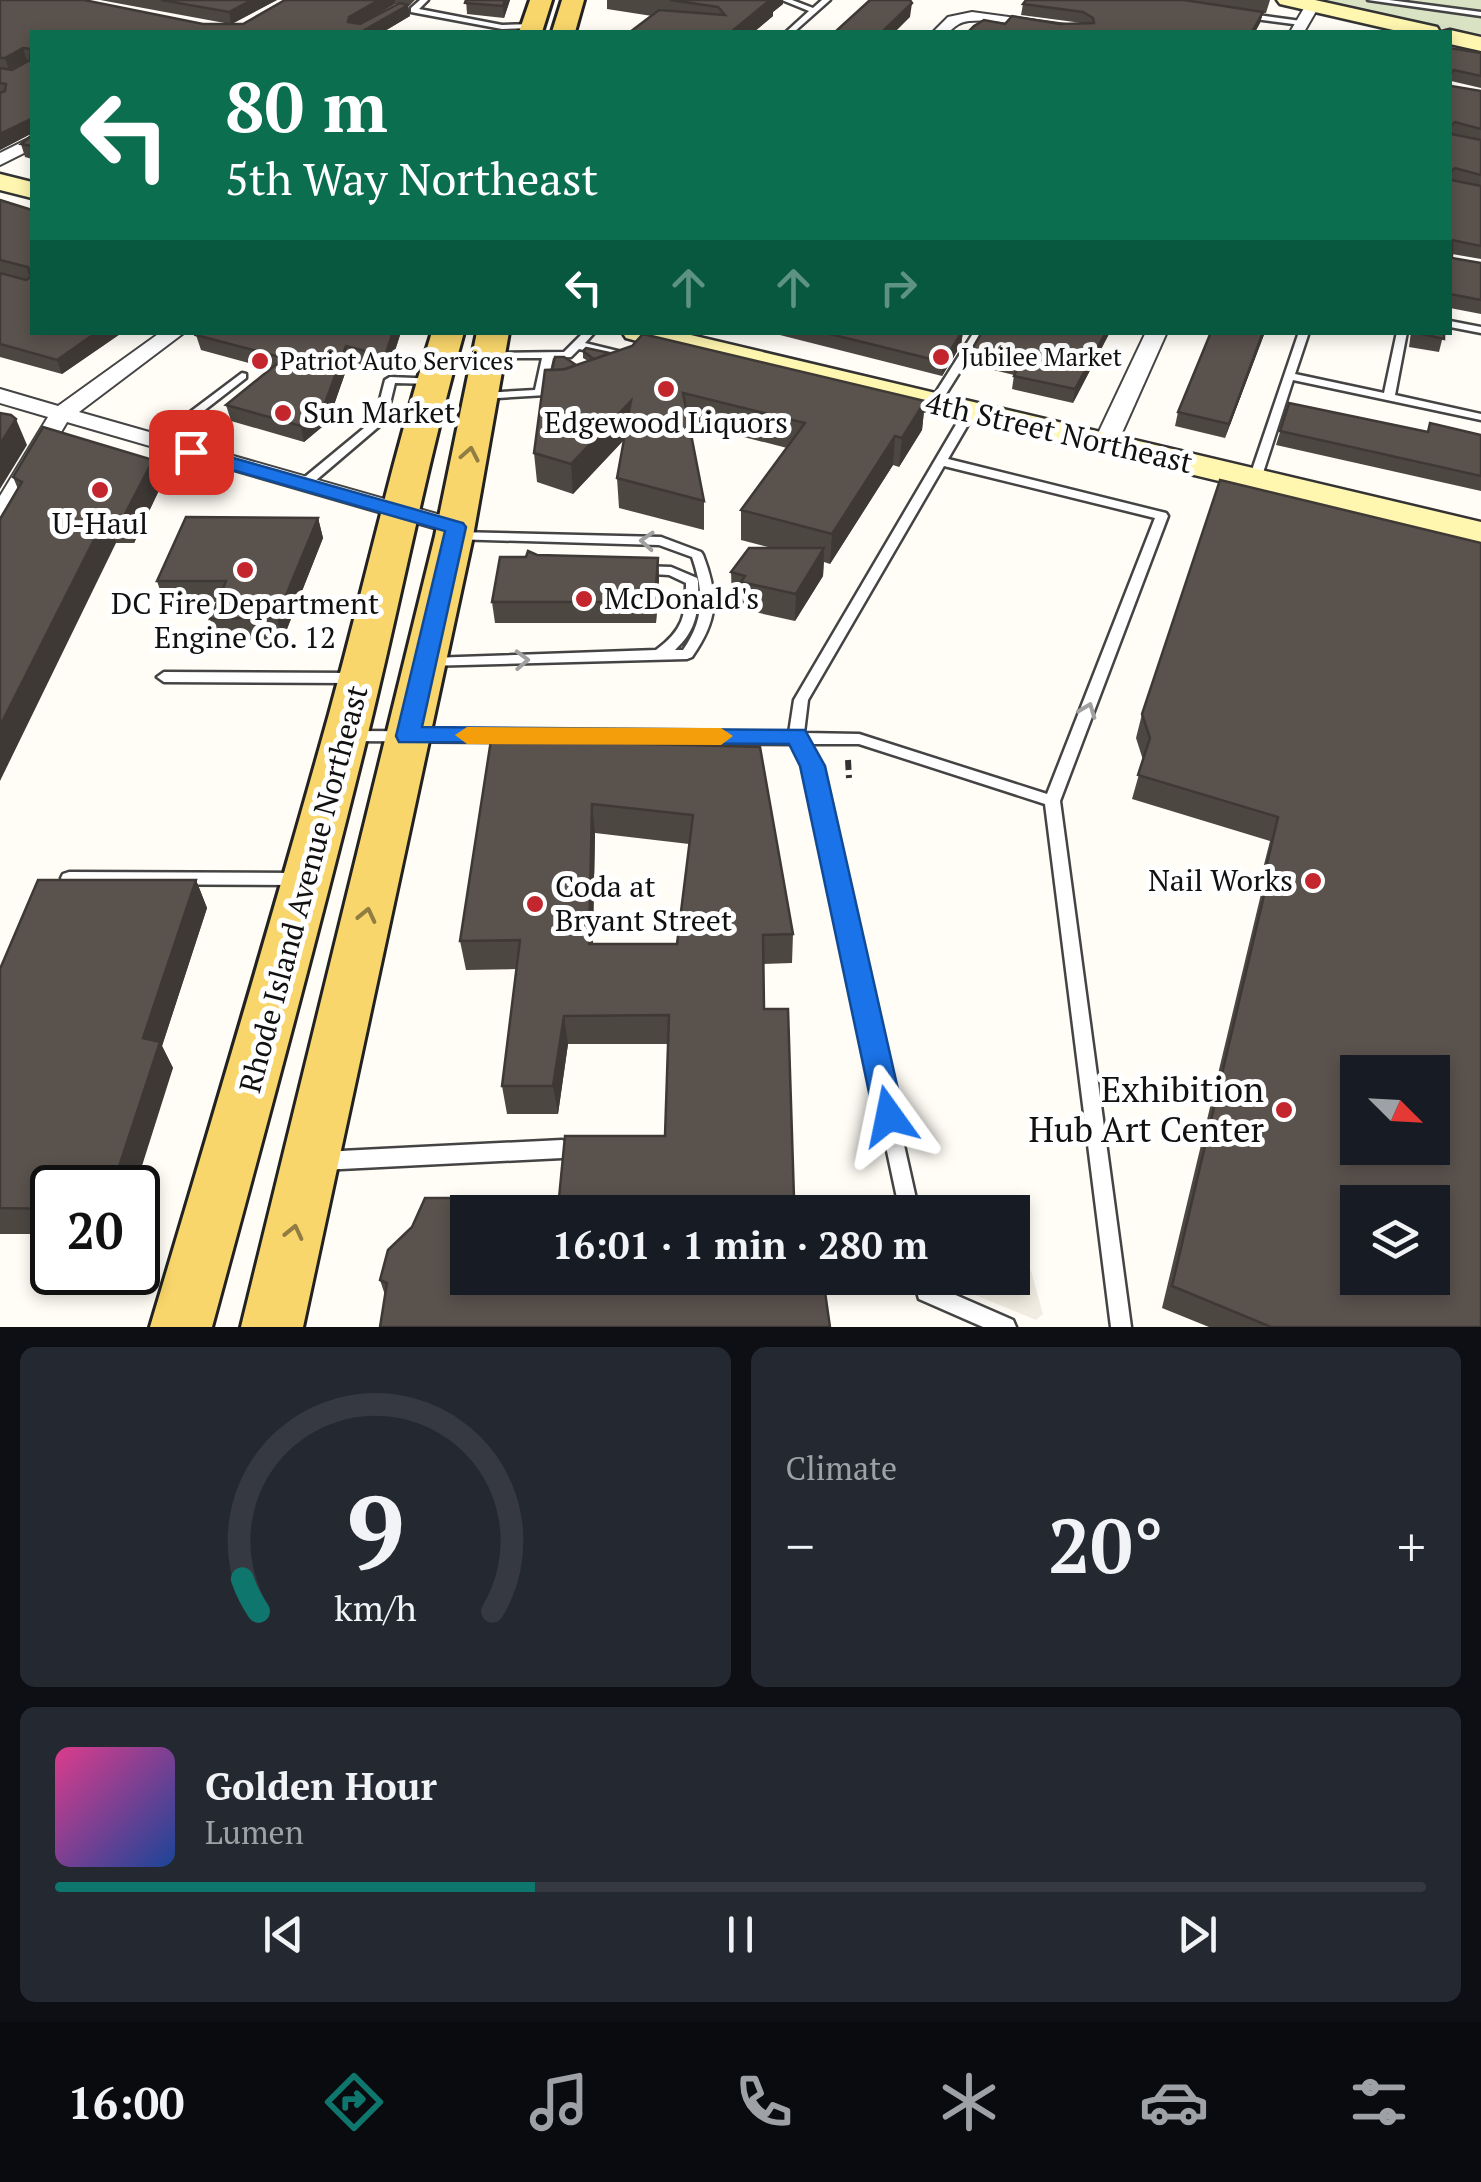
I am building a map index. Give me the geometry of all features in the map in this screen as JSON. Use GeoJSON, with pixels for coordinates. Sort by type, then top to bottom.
{"type":"FeatureCollection","features":[{"type":"Feature","properties":{"kind":"main road"},"geometry":{"type":"LineString","coordinates":[[532,29],[540,0]]}},
{"type":"Feature","properties":{"kind":"main road"},"geometry":{"type":"LineString","coordinates":[[564,30],[572,0]]}},
{"type":"Feature","properties":{"kind":"main road","name":"Rhode Island Avenue Northeast"},"geometry":{"type":"LineString","coordinates":[[181,1327],[308,880],[447,335]]}},
{"type":"Feature","properties":{"kind":"main road","name":"Rhode Island Avenue Northeast"},"geometry":{"type":"LineString","coordinates":[[272,1327],[455,532],[491,344]]}},
{"type":"Feature","properties":{"kind":"street"},"geometry":{"type":"LineString","coordinates":[[1287,0],[1304,21],[1406,30]]}},
{"type":"Feature","properties":{"kind":"street"},"geometry":{"type":"LineString","coordinates":[[943,30],[958,18],[978,16],[1040,30]]}},
{"type":"Feature","properties":{"kind":"street"},"geometry":{"type":"LineString","coordinates":[[1452,37],[1481,44]]}},
{"type":"Feature","properties":{"kind":"street"},"geometry":{"type":"LineString","coordinates":[[0,160],[30,143]]}},
{"type":"Feature","properties":{"kind":"street"},"geometry":{"type":"LineString","coordinates":[[0,182],[30,190]]}},
{"type":"Feature","properties":{"kind":"street"},"geometry":{"type":"LineString","coordinates":[[0,516],[61,414],[171,335]]}},
{"type":"Feature","properties":{"kind":"street"},"geometry":{"type":"LineString","coordinates":[[1105,444],[1156,335]]}},
{"type":"Feature","properties":{"kind":"street","name":"4th Street Northeast"},"geometry":{"type":"LineString","coordinates":[[644,348],[935,403],[1481,533]]}},
{"type":"Feature","properties":{"kind":"street"},"geometry":{"type":"LineString","coordinates":[[0,396],[402,512],[455,532]]}},
{"type":"Feature","properties":{"kind":"lane"},"geometry":{"type":"LineString","coordinates":[[414,10],[424,0]]}},
{"type":"Feature","properties":{"kind":"lane"},"geometry":{"type":"LineString","coordinates":[[786,0],[814,11]]}},
{"type":"Feature","properties":{"kind":"lane"},"geometry":{"type":"LineString","coordinates":[[792,30],[826,0]]}},
{"type":"Feature","properties":{"kind":"lane"},"geometry":{"type":"LineString","coordinates":[[1372,0],[1481,14]]}},
{"type":"Feature","properties":{"kind":"lane"},"geometry":{"type":"LineString","coordinates":[[400,9],[532,29]]}},
{"type":"Feature","properties":{"kind":"lane"},"geometry":{"type":"LineString","coordinates":[[1231,14],[1304,21]]}},
{"type":"Feature","properties":{"kind":"lane"},"geometry":{"type":"LineString","coordinates":[[1452,324],[1481,330]]}},
{"type":"Feature","properties":{"kind":"lane"},"geometry":{"type":"LineString","coordinates":[[567,355],[587,335]]}},
{"type":"Feature","properties":{"kind":"lane"},"geometry":{"type":"LineString","coordinates":[[935,403],[978,335]]}},
{"type":"Feature","properties":{"kind":"lane"},"geometry":{"type":"LineString","coordinates":[[1255,479],[1303,335]]}},
{"type":"Feature","properties":{"kind":"lane"},"geometry":{"type":"LineString","coordinates":[[1389,398],[1401,335]]}},
{"type":"Feature","properties":{"kind":"lane"},"geometry":{"type":"LineString","coordinates":[[491,344],[567,355],[583,367]]}},
{"type":"Feature","properties":{"kind":"lane"},"geometry":{"type":"LineString","coordinates":[[578,345],[644,348]]}},
{"type":"Feature","properties":{"kind":"lane"},"geometry":{"type":"LineString","coordinates":[[540,393],[548,355]]}},
{"type":"Feature","properties":{"kind":"lane"},"geometry":{"type":"LineString","coordinates":[[157,442],[242,376]]}},
{"type":"Feature","properties":{"kind":"lane"},"geometry":{"type":"LineString","coordinates":[[1289,376],[1481,418]]}},
{"type":"Feature","properties":{"kind":"lane"},"geometry":{"type":"LineString","coordinates":[[304,484],[380,420],[390,380],[434,381]]}},
{"type":"Feature","properties":{"kind":"lane"},"geometry":{"type":"LineString","coordinates":[[482,396],[562,392],[580,385]]}},
{"type":"Feature","properties":{"kind":"lane"},"geometry":{"type":"LineString","coordinates":[[905,1195],[812,766],[796,736],[801,700],[970,412]]}},
{"type":"Feature","properties":{"kind":"lane"},"geometry":{"type":"LineString","coordinates":[[380,420],[423,419]]}},
{"type":"Feature","properties":{"kind":"lane"},"geometry":{"type":"LineString","coordinates":[[940,462],[1162,516],[1052,801],[1121,1327]]}},
{"type":"Feature","properties":{"kind":"lane"},"geometry":{"type":"LineString","coordinates":[[425,664],[687,654],[706,630],[709,584],[697,555],[662,541],[519,543],[455,532]]}},
{"type":"Feature","properties":{"kind":"lane"},"geometry":{"type":"LineString","coordinates":[[615,570],[672,571],[692,580],[692,614],[686,632],[658,656]]}},
{"type":"Feature","properties":{"kind":"lane"},"geometry":{"type":"LineString","coordinates":[[164,677],[360,678]]}},
{"type":"Feature","properties":{"kind":"lane"},"geometry":{"type":"LineString","coordinates":[[344,736],[859,739],[1052,801]]}},
{"type":"Feature","properties":{"kind":"lane"},"geometry":{"type":"LineString","coordinates":[[69,878],[308,880]]}},
{"type":"Feature","properties":{"kind":"lane"},"geometry":{"type":"LineString","coordinates":[[310,1162],[562,1149]]}},
{"type":"Feature","properties":{"kind":"lane"},"geometry":{"type":"LineString","coordinates":[[944,1295],[1006,1327]]}},
{"type":"Feature","properties":{"kind":"path"},"geometry":{"type":"LineString","coordinates":[[848,760],[848,778]]}},
{"type":"Feature","properties":{"kind":"green space"},"geometry":{"type":"Polygon","coordinates":[[[1316,0],[1481,0],[1481,37],[1316,0]]]}},
{"type":"Feature","properties":{"kind":"shaded area"},"geometry":{"type":"Polygon","coordinates":[[[1030,1271],[1043,1314],[1036,1320],[975,1295],[1030,1295],[1030,1271]]]}},
{"type":"Feature","properties":{"kind":"building"},"geometry":{"type":"Polygon","coordinates":[[[0,0],[84,0],[203,24],[243,24],[285,0],[379,0],[349,17],[348,22],[360,24],[400,3],[408,5],[364,30],[30,30],[30,49],[0,58],[0,0]]]}},
{"type":"Feature","properties":{"kind":"building"},"geometry":{"type":"Polygon","coordinates":[[[161,0],[252,0],[229,12],[161,0]]]}},
{"type":"Feature","properties":{"kind":"building"},"geometry":{"type":"Polygon","coordinates":[[[505,0],[503,6],[465,3],[505,0]]]}},
{"type":"Feature","properties":{"kind":"building"},"geometry":{"type":"Polygon","coordinates":[[[670,0],[770,0],[733,30],[633,30],[659,10],[725,15],[718,7],[670,0]]]}},
{"type":"Feature","properties":{"kind":"building"},"geometry":{"type":"Polygon","coordinates":[[[870,0],[912,3],[884,30],[837,30],[870,0]]]}},
{"type":"Feature","properties":{"kind":"building"},"geometry":{"type":"Polygon","coordinates":[[[1026,0],[1184,0],[1263,12],[1253,30],[970,30],[984,20],[1005,24],[1012,16],[1060,24],[1094,23],[1083,12],[1023,4],[1026,0]]]}},
{"type":"Feature","properties":{"kind":"building"},"geometry":{"type":"Polygon","coordinates":[[[1452,48],[1481,53],[1481,76],[1454,70],[1452,48]]]}},
{"type":"Feature","properties":{"kind":"building"},"geometry":{"type":"Polygon","coordinates":[[[30,60],[30,128],[29,120],[0,134],[0,93],[5,91],[6,84],[0,83],[0,68],[12,70],[30,60]]]}},
{"type":"Feature","properties":{"kind":"building"},"geometry":{"type":"Polygon","coordinates":[[[1452,86],[1481,91],[1481,129],[1452,124],[1452,86]]]}},
{"type":"Feature","properties":{"kind":"building"},"geometry":{"type":"Polygon","coordinates":[[[1452,134],[1481,140],[1481,175],[1452,170],[1452,134]]]}},
{"type":"Feature","properties":{"kind":"building"},"geometry":{"type":"Polygon","coordinates":[[[1452,180],[1481,186],[1481,246],[1452,240],[1452,180]]]}},
{"type":"Feature","properties":{"kind":"building"},"geometry":{"type":"Polygon","coordinates":[[[0,200],[30,209],[30,274],[28,267],[0,260],[0,200]]]}},
{"type":"Feature","properties":{"kind":"building"},"geometry":{"type":"Polygon","coordinates":[[[1452,258],[1481,263],[1481,300],[1452,294],[1452,258]]]}},
{"type":"Feature","properties":{"kind":"building"},"geometry":{"type":"Polygon","coordinates":[[[0,273],[30,278],[30,335],[93,335],[57,360],[0,344],[0,273]]]}},
{"type":"Feature","properties":{"kind":"building"},"geometry":{"type":"Polygon","coordinates":[[[196,335],[392,335],[385,356],[346,346],[324,406],[301,426],[226,405],[284,358],[196,335]]]}},
{"type":"Feature","properties":{"kind":"building"},"geometry":{"type":"Polygon","coordinates":[[[642,335],[647,335],[925,401],[902,438],[895,436],[832,534],[741,510],[805,423],[683,393],[704,501],[617,478],[631,401],[571,464],[534,453],[545,370],[565,369],[632,346],[642,335]]]}},
{"type":"Feature","properties":{"kind":"building"},"geometry":{"type":"Polygon","coordinates":[[[834,335],[960,335],[943,362],[834,335]]]}},
{"type":"Feature","properties":{"kind":"building"},"geometry":{"type":"Polygon","coordinates":[[[980,335],[1104,335],[1075,389],[1014,376],[1020,364],[1016,361],[971,351],[980,335]]]}},
{"type":"Feature","properties":{"kind":"building"},"geometry":{"type":"Polygon","coordinates":[[[1210,335],[1262,335],[1229,424],[1178,412],[1210,335]]]}},
{"type":"Feature","properties":{"kind":"building"},"geometry":{"type":"Polygon","coordinates":[[[586,348],[610,353],[594,359],[583,351],[586,348]]]}},
{"type":"Feature","properties":{"kind":"building"},"geometry":{"type":"Polygon","coordinates":[[[555,357],[564,357],[576,365],[552,370],[555,357]]]}},
{"type":"Feature","properties":{"kind":"building"},"geometry":{"type":"Polygon","coordinates":[[[1289,403],[1428,432],[1430,423],[1481,435],[1481,476],[1280,431],[1289,403]]]}},
{"type":"Feature","properties":{"kind":"building"},"geometry":{"type":"Polygon","coordinates":[[[0,413],[16,419],[0,444],[0,413]]]}},
{"type":"Feature","properties":{"kind":"building"},"geometry":{"type":"Polygon","coordinates":[[[43,427],[153,460],[124,516],[106,516],[0,726],[0,519],[22,482],[13,477],[43,427]]]}},
{"type":"Feature","properties":{"kind":"building"},"geometry":{"type":"Polygon","coordinates":[[[1220,480],[1481,543],[1481,1327],[1271,1327],[1172,1286],[1270,870],[1266,868],[1278,817],[1138,775],[1150,738],[1142,714],[1220,480]]]}},
{"type":"Feature","properties":{"kind":"building","name":"DC Fire Department Engine Co. 12"},"geometry":{"type":"Polygon","coordinates":[[[186,517],[318,518],[277,617],[210,619],[226,581],[157,581],[186,517]]]}},
{"type":"Feature","properties":{"kind":"building"},"geometry":{"type":"Polygon","coordinates":[[[749,548],[824,548],[796,594],[741,582],[745,576],[731,572],[749,548]]]}},
{"type":"Feature","properties":{"kind":"building"},"geometry":{"type":"Polygon","coordinates":[[[528,551],[537,555],[658,558],[655,602],[492,602],[500,557],[526,557],[528,551]]]}},
{"type":"Feature","properties":{"kind":"building"},"geometry":{"type":"Polygon","coordinates":[[[491,740],[760,747],[793,934],[763,935],[764,1009],[788,1009],[794,1195],[559,1195],[565,1136],[665,1136],[669,1015],[564,1016],[553,1086],[502,1086],[520,940],[460,941],[491,740]],[[592,804],[589,944],[677,944],[693,815],[592,804]]]}},
{"type":"Feature","properties":{"kind":"building"},"geometry":{"type":"Polygon","coordinates":[[[38,880],[196,880],[143,1038],[160,1042],[120,1165],[30,1165],[30,1209],[0,1208],[0,969],[38,880]]]}},
{"type":"Feature","properties":{"kind":"building"},"geometry":{"type":"Polygon","coordinates":[[[425,1198],[450,1198],[450,1295],[825,1295],[830,1327],[380,1327],[387,1283],[380,1280],[388,1250],[412,1227],[425,1198]]]}},
{"type":"Feature","properties":{"kind":"slow traffic"},"geometry":{"type":"LineString","coordinates":[[467,735],[721,736]]}},
{"type":"Feature","properties":{"kind":"place","name":"Jubilee Market"},"geometry":{"type":"Point","coordinates":[941,357]}},
{"type":"Feature","properties":{"kind":"place","name":"Patriot Auto Services"},"geometry":{"type":"Point","coordinates":[260,361]}},
{"type":"Feature","properties":{"kind":"place","name":"Edgewood Liquors"},"geometry":{"type":"Point","coordinates":[666,389]}},
{"type":"Feature","properties":{"kind":"place","name":"Sun Market"},"geometry":{"type":"Point","coordinates":[283,413]}},
{"type":"Feature","properties":{"kind":"place","name":"U-Haul"},"geometry":{"type":"Point","coordinates":[100,490]}},
{"type":"Feature","properties":{"kind":"place","name":"DC Fire Department Engine Co. 12"},"geometry":{"type":"Point","coordinates":[245,570]}},
{"type":"Feature","properties":{"kind":"place","name":"McDonald's"},"geometry":{"type":"Point","coordinates":[584,599]}},
{"type":"Feature","properties":{"kind":"place","name":"Nail Works"},"geometry":{"type":"Point","coordinates":[1313,881]}},
{"type":"Feature","properties":{"kind":"place","name":"Coda at Bryant Street"},"geometry":{"type":"Point","coordinates":[535,904]}},
{"type":"Feature","properties":{"kind":"place","name":"Exhibition Hub Art Center"},"geometry":{"type":"Point","coordinates":[1284,1110]}},
{"type":"Feature","properties":{"kind":"route"},"geometry":{"type":"LineString","coordinates":[[191,452],[456,527],[408,736],[796,736],[812,766],[889,1116]]}}]}
